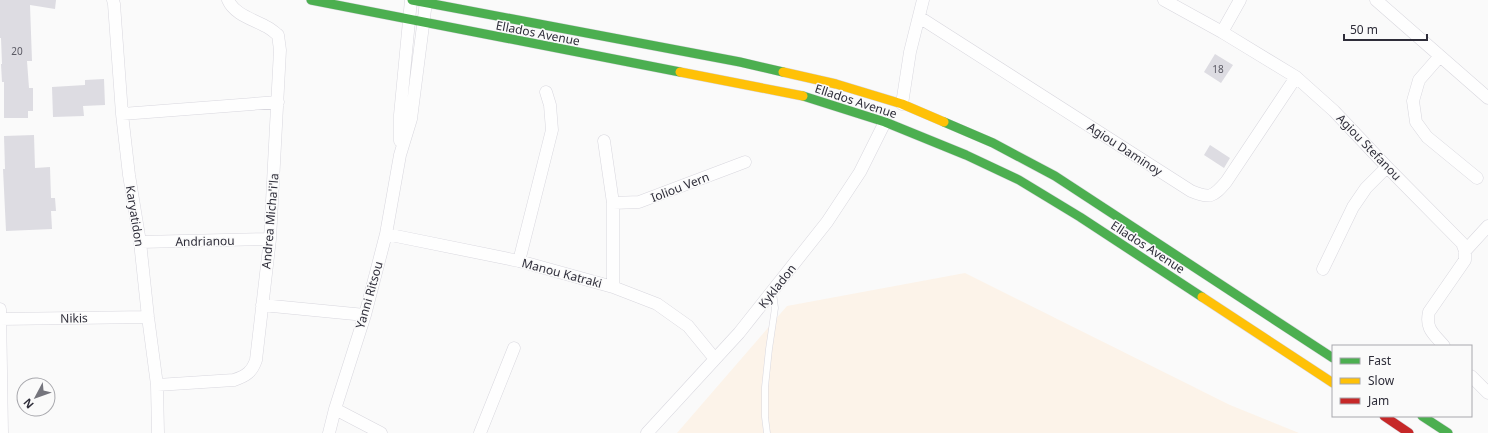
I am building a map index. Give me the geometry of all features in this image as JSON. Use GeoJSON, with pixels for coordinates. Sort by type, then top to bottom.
{"type":"FeatureCollection","features":[{"type":"Feature","properties":{"kind":"main road","name":"Ellados Avenue"},"geometry":{"type":"LineString","coordinates":[[311,0],[424,23],[629,52],[740,62],[828,82],[902,104],[992,143],[1055,176],[1332,357]]}},
{"type":"Feature","properties":{"kind":"main road","name":"Ellados Avenue"},"geometry":{"type":"LineString","coordinates":[[412,0],[426,2],[800,95],[885,122],[966,155],[1019,180],[1080,216],[1332,382]]}},
{"type":"Feature","properties":{"kind":"main road"},"geometry":{"type":"LineString","coordinates":[[1386,417],[1410,433]]}},
{"type":"Feature","properties":{"kind":"main road"},"geometry":{"type":"LineString","coordinates":[[1424,417],[1448,433]]}},
{"type":"Feature","properties":{"kind":"street","name":"Karyatidon"},"geometry":{"type":"LineString","coordinates":[[113,0],[122,114],[129,175],[140,242],[157,385],[158,433]]}},
{"type":"Feature","properties":{"kind":"street","name":"Andrea Micha'i'la"},"geometry":{"type":"LineString","coordinates":[[157,385],[234,380],[246,375],[254,367],[256,360],[270,239],[280,50],[278,36],[267,27],[231,7],[228,0]]}},
{"type":"Feature","properties":{"kind":"street","name":"Yanni Ritsou"},"geometry":{"type":"LineString","coordinates":[[400,155],[400,115],[412,0]]}},
{"type":"Feature","properties":{"kind":"street"},"geometry":{"type":"LineString","coordinates":[[902,104],[910,52],[923,0]]}},
{"type":"Feature","properties":{"kind":"street","name":"Agiou Stefanou"},"geometry":{"type":"LineString","coordinates":[[1164,0],[1222,32],[1296,77],[1334,111],[1451,231],[1462,243],[1466,251]]}},
{"type":"Feature","properties":{"kind":"street"},"geometry":{"type":"LineString","coordinates":[[1222,32],[1240,0]]}},
{"type":"Feature","properties":{"kind":"street"},"geometry":{"type":"LineString","coordinates":[[1376,0],[1488,98]]}},
{"type":"Feature","properties":{"kind":"street","name":"Yanni Ritsou"},"geometry":{"type":"LineString","coordinates":[[329,433],[335,409],[365,315],[386,234],[400,155],[411,119],[426,2]]}},
{"type":"Feature","properties":{"kind":"street","name":"Agiou Daminoy"},"geometry":{"type":"LineString","coordinates":[[919,17],[1191,191],[1203,196],[1210,196],[1217,192],[1226,182],[1296,77]]}},
{"type":"Feature","properties":{"kind":"street"},"geometry":{"type":"LineString","coordinates":[[1440,56],[1419,80],[1413,101],[1416,122],[1427,137],[1478,178]]}},
{"type":"Feature","properties":{"kind":"street"},"geometry":{"type":"LineString","coordinates":[[520,261],[552,130],[550,105],[546,92]]}},
{"type":"Feature","properties":{"kind":"street"},"geometry":{"type":"LineString","coordinates":[[122,114],[278,102]]}},
{"type":"Feature","properties":{"kind":"street","name":"Kykladon"},"geometry":{"type":"LineString","coordinates":[[647,433],[739,333],[827,222],[860,172],[885,122]]}},
{"type":"Feature","properties":{"kind":"street"},"geometry":{"type":"LineString","coordinates":[[604,141],[613,203],[613,287]]}},
{"type":"Feature","properties":{"kind":"street","name":"Ioliou Vern"},"geometry":{"type":"LineString","coordinates":[[613,203],[639,202],[745,162]]}},
{"type":"Feature","properties":{"kind":"street"},"geometry":{"type":"LineString","coordinates":[[1322,269],[1353,206],[1366,188],[1387,167]]}},
{"type":"Feature","properties":{"kind":"street"},"geometry":{"type":"LineString","coordinates":[[1443,345],[1428,324],[1429,312],[1465,260],[1466,251],[1488,226]]}},
{"type":"Feature","properties":{"kind":"street","name":"Manou Katraki"},"geometry":{"type":"LineString","coordinates":[[386,234],[520,261],[613,287],[656,304],[688,326],[715,359]]}},
{"type":"Feature","properties":{"kind":"street","name":"Andrianou"},"geometry":{"type":"LineString","coordinates":[[140,242],[270,239]]}},
{"type":"Feature","properties":{"kind":"street"},"geometry":{"type":"LineString","coordinates":[[262,305],[365,315]]}},
{"type":"Feature","properties":{"kind":"street"},"geometry":{"type":"LineString","coordinates":[[0,309],[2,433]]}},
{"type":"Feature","properties":{"kind":"street","name":"Nikis"},"geometry":{"type":"LineString","coordinates":[[0,319],[148,316]]}},
{"type":"Feature","properties":{"kind":"street"},"geometry":{"type":"LineString","coordinates":[[480,433],[514,348]]}},
{"type":"Feature","properties":{"kind":"street"},"geometry":{"type":"LineString","coordinates":[[1472,377],[1488,393]]}},
{"type":"Feature","properties":{"kind":"street"},"geometry":{"type":"LineString","coordinates":[[335,409],[381,433]]}},
{"type":"Feature","properties":{"kind":"lane"},"geometry":{"type":"LineString","coordinates":[[767,433],[764,417],[765,386],[775,308],[772,291]]}},
{"type":"Feature","properties":{"kind":"shaded area"},"geometry":{"type":"Polygon","coordinates":[[[965,273],[1230,405],[1299,433],[677,433],[787,306],[965,273]]]}},
{"type":"Feature","properties":{"kind":"building"},"geometry":{"type":"Polygon","coordinates":[[[0,0],[56,0],[55,9],[30,5],[32,61],[27,61],[29,88],[33,88],[33,111],[28,111],[28,118],[4,118],[4,82],[2,82],[0,38],[0,0]]]}},
{"type":"Feature","properties":{"kind":"building"},"geometry":{"type":"Polygon","coordinates":[[[1215,54],[1233,65],[1221,83],[1204,72],[1215,54]]]}},
{"type":"Feature","properties":{"kind":"building"},"geometry":{"type":"Polygon","coordinates":[[[104,79],[105,105],[83,106],[84,116],[53,117],[52,87],[85,85],[85,80],[104,79]]]}},
{"type":"Feature","properties":{"kind":"building"},"geometry":{"type":"Polygon","coordinates":[[[34,135],[35,168],[50,167],[51,198],[55,198],[56,211],[51,211],[52,229],[6,231],[3,169],[5,169],[4,136],[34,135]]]}},
{"type":"Feature","properties":{"kind":"building"},"geometry":{"type":"Polygon","coordinates":[[[1210,145],[1230,158],[1224,168],[1204,155],[1210,145]]]}},
{"type":"Feature","properties":{"kind":"traffic: fast"},"geometry":{"type":"LineString","coordinates":[[311,0],[680,72]]}},
{"type":"Feature","properties":{"kind":"traffic: fast"},"geometry":{"type":"LineString","coordinates":[[412,0],[740,62],[783,72]]}},
{"type":"Feature","properties":{"kind":"traffic: fast"},"geometry":{"type":"LineString","coordinates":[[803,96],[885,122],[966,155],[1019,180],[1080,217],[1202,297]]}},
{"type":"Feature","properties":{"kind":"traffic: fast"},"geometry":{"type":"LineString","coordinates":[[944,122],[993,143],[1055,176],[1332,357]]}},
{"type":"Feature","properties":{"kind":"traffic: fast"},"geometry":{"type":"LineString","coordinates":[[1424,417],[1448,433]]}},
{"type":"Feature","properties":{"kind":"traffic: slow"},"geometry":{"type":"LineString","coordinates":[[680,72],[803,96]]}},
{"type":"Feature","properties":{"kind":"traffic: slow"},"geometry":{"type":"LineString","coordinates":[[783,72],[836,84],[902,104],[944,122]]}},
{"type":"Feature","properties":{"kind":"traffic: slow"},"geometry":{"type":"LineString","coordinates":[[1202,297],[1332,382]]}},
{"type":"Feature","properties":{"kind":"traffic: jam"},"geometry":{"type":"LineString","coordinates":[[1385,417],[1409,433]]}}]}
